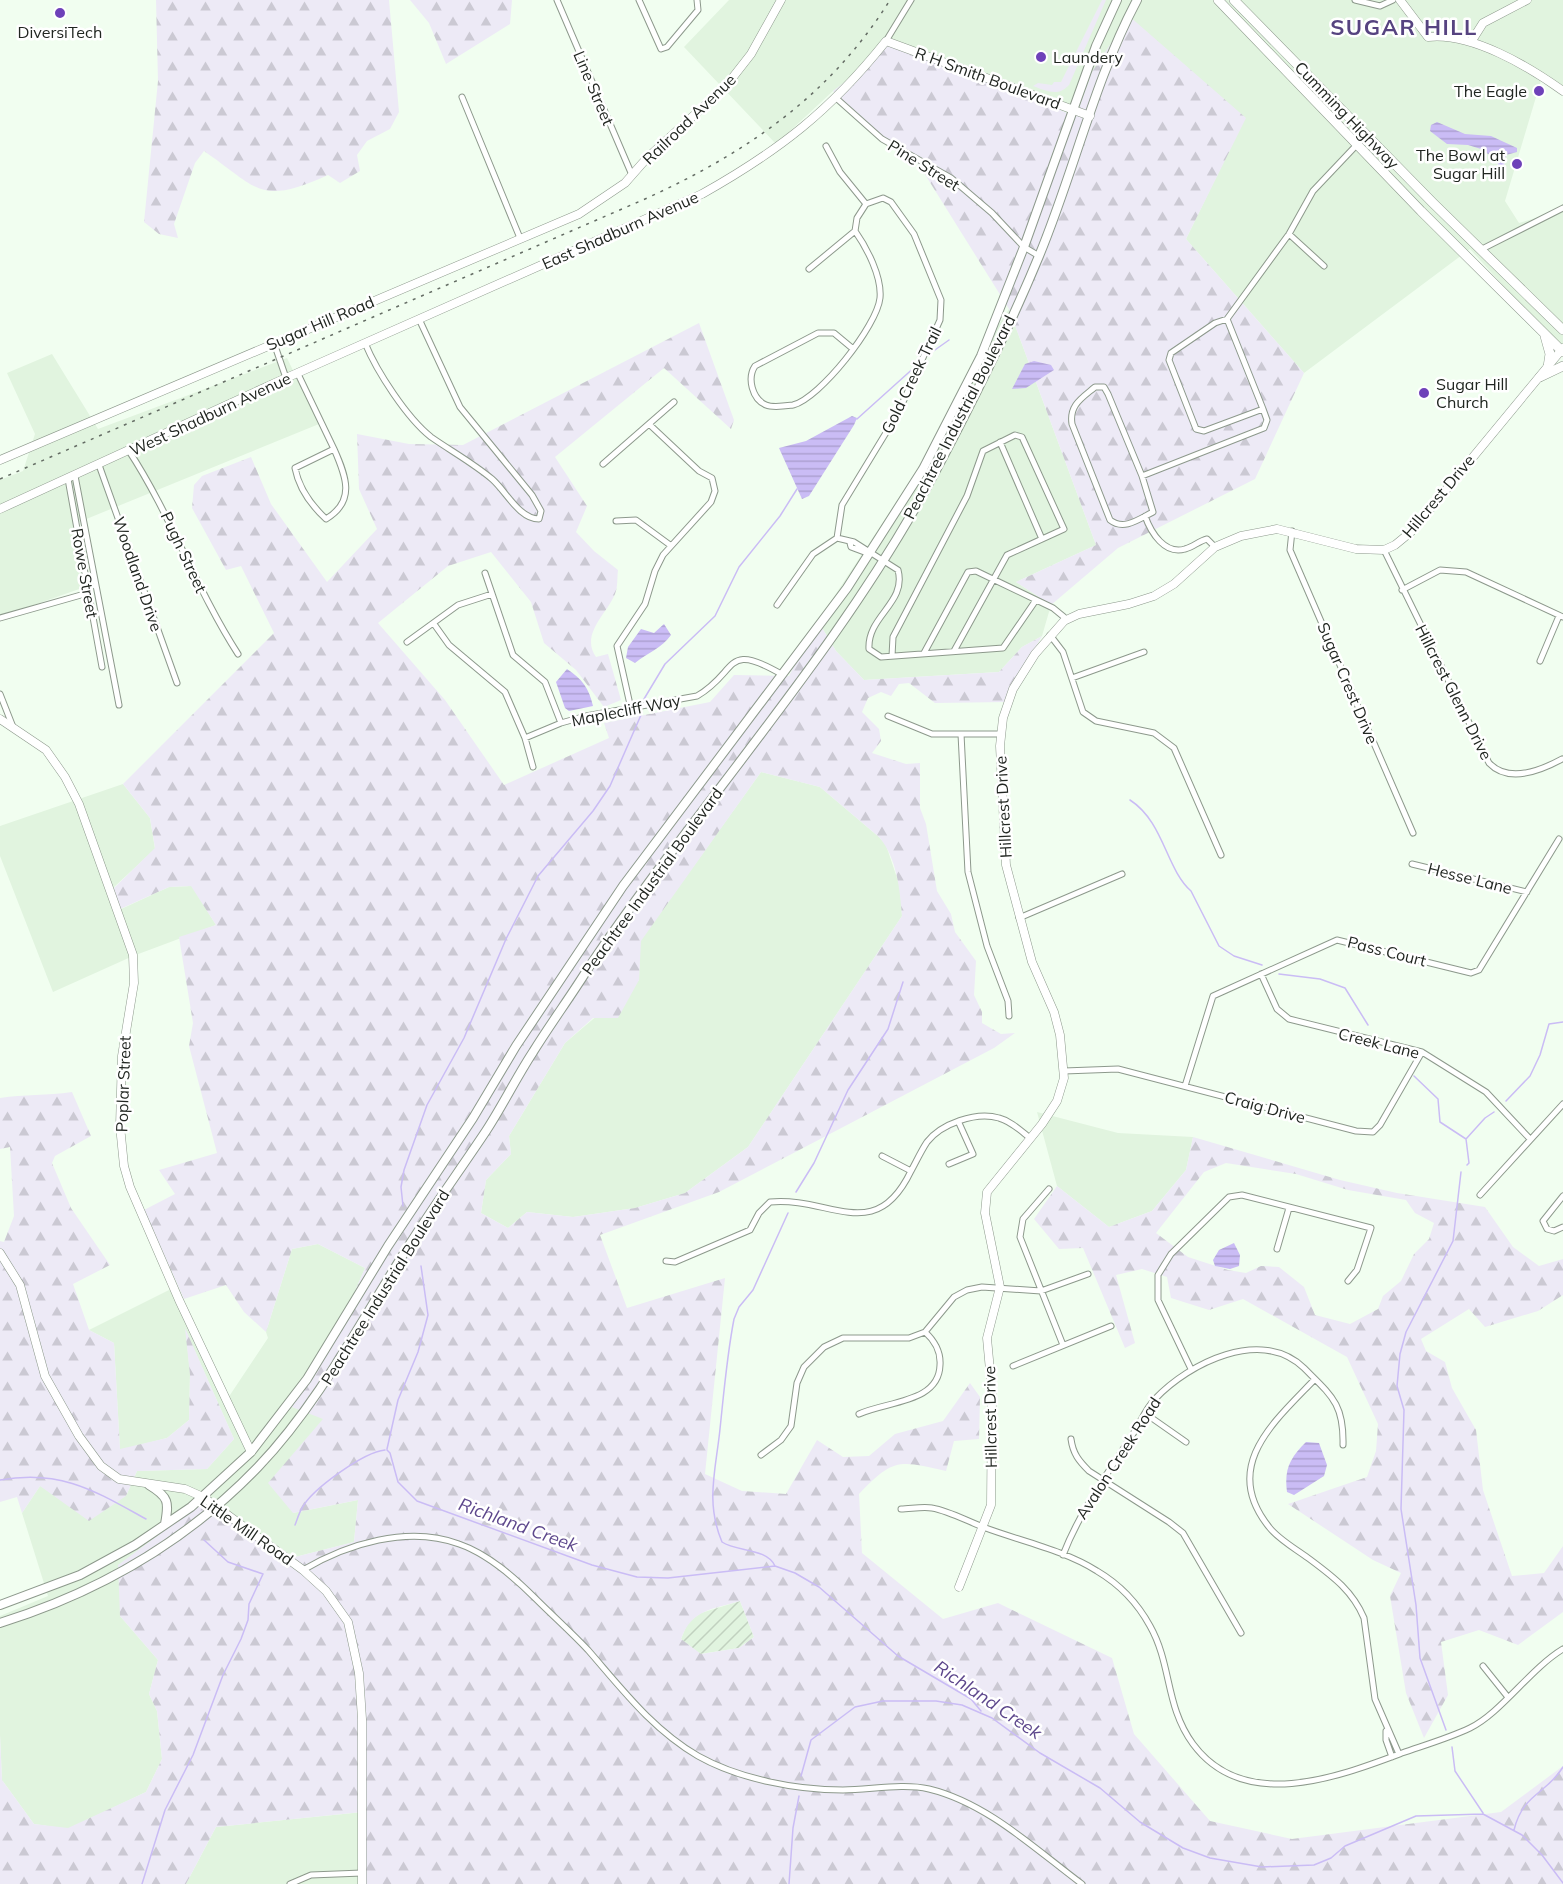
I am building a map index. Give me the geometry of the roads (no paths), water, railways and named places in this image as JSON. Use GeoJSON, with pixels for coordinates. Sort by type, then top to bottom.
{"type":"FeatureCollection","features":[{"type":"Feature","properties":{"kind":"highway","name":"Cumming Highway"},"geometry":{"type":"LineString","coordinates":[[1218,0],[1357,144],[1562,350]]}},
{"type":"Feature","properties":{"kind":"highway","name":"Cumming Highway"},"geometry":{"type":"LineString","coordinates":[[1234,0],[1433,204],[1558,322],[1563,330]]}},
{"type":"Feature","properties":{"kind":"highway"},"geometry":{"type":"LineString","coordinates":[[1542,332],[1550,354],[1548,368]]}},
{"type":"Feature","properties":{"kind":"highway"},"geometry":{"type":"LineString","coordinates":[[1540,377],[1563,366]]}},
{"type":"Feature","properties":{"kind":"main road","name":"Peachtree Industrial Boulevard"},"geometry":{"type":"LineString","coordinates":[[0,1605],[80,1575],[135,1545],[203,1497],[251,1452],[307,1379],[407,1217],[473,1118],[516,1046],[623,886],[783,675],[868,554],[923,469],[979,361],[1024,247],[1096,46],[1117,0]]}},
{"type":"Feature","properties":{"kind":"main road","name":"Peachtree Industrial Boulevard"},"geometry":{"type":"LineString","coordinates":[[0,1623],[39,1610],[122,1572],[202,1521],[258,1466],[322,1389],[421,1227],[488,1127],[531,1055],[637,896],[783,705],[861,598],[933,477],[1039,256],[1112,54],[1137,0]]}},
{"type":"Feature","properties":{"kind":"main road"},"geometry":{"type":"LineString","coordinates":[[407,1217],[421,1227]]}},
{"type":"Feature","properties":{"kind":"main road"},"geometry":{"type":"LineString","coordinates":[[149,1485],[163,1493],[168,1506],[165,1524]]}},
{"type":"Feature","properties":{"kind":"street","name":"Line Street"},"geometry":{"type":"LineString","coordinates":[[557,0],[632,175]]}},
{"type":"Feature","properties":{"kind":"street"},"geometry":{"type":"LineString","coordinates":[[639,0],[661,49],[667,47],[698,10],[697,0]]}},
{"type":"Feature","properties":{"kind":"street","name":"Railroad Avenue"},"geometry":{"type":"LineString","coordinates":[[632,175],[647,158],[726,86],[751,54],[781,0]]}},
{"type":"Feature","properties":{"kind":"street"},"geometry":{"type":"LineString","coordinates":[[886,41],[911,0]]}},
{"type":"Feature","properties":{"kind":"street"},"geometry":{"type":"LineString","coordinates":[[1355,0],[1380,6],[1393,0]]}},
{"type":"Feature","properties":{"kind":"street"},"geometry":{"type":"LineString","coordinates":[[1400,0],[1428,37],[1451,36],[1471,42],[1527,68],[1563,91]]}},
{"type":"Feature","properties":{"kind":"street"},"geometry":{"type":"LineString","coordinates":[[1471,42],[1483,24],[1527,0]]}},
{"type":"Feature","properties":{"kind":"street","name":"East Shadburn Avenue"},"geometry":{"type":"LineString","coordinates":[[419,319],[702,194],[772,153],[836,98],[886,41]]}},
{"type":"Feature","properties":{"kind":"street","name":"R H Smith Boulevard"},"geometry":{"type":"LineString","coordinates":[[886,41],[1090,116]]}},
{"type":"Feature","properties":{"kind":"street"},"geometry":{"type":"LineString","coordinates":[[462,97],[520,238]]}},
{"type":"Feature","properties":{"kind":"street","name":"Pine Street"},"geometry":{"type":"LineString","coordinates":[[836,98],[882,139],[951,178],[992,213],[1024,247],[1039,256]]}},
{"type":"Feature","properties":{"kind":"street"},"geometry":{"type":"LineString","coordinates":[[1263,409],[1204,431],[1196,429],[1169,360],[1171,353],[1215,323],[1227,319],[1289,234],[1313,191],[1367,134]]}},
{"type":"Feature","properties":{"kind":"street"},"geometry":{"type":"LineString","coordinates":[[809,269],[855,231],[857,218],[866,204],[834,163],[826,146]]}},
{"type":"Feature","properties":{"kind":"street","name":"Sugar Hill Road"},"geometry":{"type":"LineString","coordinates":[[0,460],[579,214],[608,196],[632,175]]}},
{"type":"Feature","properties":{"kind":"street","name":"Gold Creek Trail"},"geometry":{"type":"LineString","coordinates":[[837,538],[842,505],[898,413],[940,320],[941,300],[909,224],[891,202],[883,198],[866,204]]}},
{"type":"Feature","properties":{"kind":"street"},"geometry":{"type":"LineString","coordinates":[[1482,249],[1563,208]]}},
{"type":"Feature","properties":{"kind":"street"},"geometry":{"type":"LineString","coordinates":[[852,348],[834,333],[818,333],[755,366],[751,374],[751,383],[760,401],[768,406],[800,403],[824,385],[870,327],[877,314],[880,285],[862,241],[855,231]]}},
{"type":"Feature","properties":{"kind":"street"},"geometry":{"type":"LineString","coordinates":[[1289,234],[1324,266]]}},
{"type":"Feature","properties":{"kind":"street"},"geometry":{"type":"LineString","coordinates":[[365,343],[381,378],[429,435],[490,477],[508,493],[517,509],[532,519],[539,519],[541,511],[532,495],[460,407],[419,319]]}},
{"type":"Feature","properties":{"kind":"street","name":"West Shadburn Avenue"},"geometry":{"type":"LineString","coordinates":[[0,509],[419,319]]}},
{"type":"Feature","properties":{"kind":"street"},"geometry":{"type":"LineString","coordinates":[[1142,477],[1264,428],[1267,420],[1227,319]]}},
{"type":"Feature","properties":{"kind":"street"},"geometry":{"type":"LineString","coordinates":[[274,343],[286,378]]}},
{"type":"Feature","properties":{"kind":"street","name":"Hillcrest Drive"},"geometry":{"type":"LineString","coordinates":[[959,1587],[991,1505],[992,1392],[987,1338],[1000,1287],[985,1213],[987,1192],[1057,1101],[1064,1071],[1054,1012],[1032,962],[1006,865],[1000,765],[1001,734],[1013,689],[1050,635],[1064,621],[1078,614],[1129,604],[1154,596],[1174,584],[1215,547],[1263,530],[1292,531],[1356,549],[1384,550],[1412,531],[1490,434],[1562,350]]}},
{"type":"Feature","properties":{"kind":"street"},"geometry":{"type":"LineString","coordinates":[[298,374],[334,449],[345,473],[347,489],[341,508],[326,519],[313,507],[305,495],[295,468],[334,449]]}},
{"type":"Feature","properties":{"kind":"street"},"geometry":{"type":"LineString","coordinates":[[1095,387],[1104,387],[1108,394],[1142,477],[1154,508],[1153,512],[1124,526],[1116,525],[1110,520],[1072,424],[1070,413],[1074,405],[1095,387]]}},
{"type":"Feature","properties":{"kind":"street"},"geometry":{"type":"LineString","coordinates":[[603,464],[674,402]]}},
{"type":"Feature","properties":{"kind":"street"},"geometry":{"type":"LineString","coordinates":[[631,709],[617,646],[645,604],[655,571],[670,545],[711,502],[715,484],[712,478],[699,471],[650,425]]}},
{"type":"Feature","properties":{"kind":"street"},"geometry":{"type":"LineString","coordinates":[[892,656],[893,637],[968,496],[983,451],[1015,435],[1022,437],[1064,529],[1007,555],[954,651]]}},
{"type":"Feature","properties":{"kind":"street"},"geometry":{"type":"LineString","coordinates":[[1000,442],[1042,539]]}},
{"type":"Feature","properties":{"kind":"street","name":"Pugh Street"},"geometry":{"type":"LineString","coordinates":[[129,451],[155,492],[198,585],[237,654]]}},
{"type":"Feature","properties":{"kind":"street","name":"Woodland Drive"},"geometry":{"type":"LineString","coordinates":[[99,465],[177,683]]}},
{"type":"Feature","properties":{"kind":"street"},"geometry":{"type":"LineString","coordinates":[[72,477],[119,705]]}},
{"type":"Feature","properties":{"kind":"street","name":"Rowe Street"},"geometry":{"type":"LineString","coordinates":[[72,477],[88,593],[102,667]]}},
{"type":"Feature","properties":{"kind":"street"},"geometry":{"type":"LineString","coordinates":[[1144,516],[1148,526],[1163,545],[1173,550],[1190,547],[1207,538],[1215,547]]}},
{"type":"Feature","properties":{"kind":"street"},"geometry":{"type":"LineString","coordinates":[[616,521],[636,520],[670,545]]}},
{"type":"Feature","properties":{"kind":"street","name":"Sugar Crest Drive"},"geometry":{"type":"LineString","coordinates":[[1292,531],[1290,550],[1413,833]]}},
{"type":"Feature","properties":{"kind":"street"},"geometry":{"type":"LineString","coordinates":[[777,605],[813,554],[837,538],[866,549],[868,554],[898,570],[901,582],[898,595],[872,628],[868,649],[881,657],[1003,648],[1036,600]]}},
{"type":"Feature","properties":{"kind":"street","name":"Hillcrest Glenn Drive"},"geometry":{"type":"LineString","coordinates":[[1384,550],[1489,763],[1505,774],[1518,775],[1562,759]]}},
{"type":"Feature","properties":{"kind":"street"},"geometry":{"type":"LineString","coordinates":[[1402,590],[1440,570],[1466,572],[1561,616],[1540,661]]}},
{"type":"Feature","properties":{"kind":"street"},"geometry":{"type":"LineString","coordinates":[[924,653],[968,572],[976,571],[1053,608],[1064,617],[1064,621]]}},
{"type":"Feature","properties":{"kind":"street"},"geometry":{"type":"LineString","coordinates":[[485,573],[513,655],[545,682],[561,723]]}},
{"type":"Feature","properties":{"kind":"street"},"geometry":{"type":"LineString","coordinates":[[0,618],[88,593]]}},
{"type":"Feature","properties":{"kind":"street"},"geometry":{"type":"LineString","coordinates":[[407,642],[458,604],[492,594]]}},
{"type":"Feature","properties":{"kind":"street"},"geometry":{"type":"LineString","coordinates":[[434,624],[449,645],[505,692],[525,738],[533,767]]}},
{"type":"Feature","properties":{"kind":"street"},"geometry":{"type":"LineString","coordinates":[[1050,635],[1063,652],[1078,704],[1083,712],[1096,721],[1154,733],[1174,748],[1221,855]]}},
{"type":"Feature","properties":{"kind":"street"},"geometry":{"type":"LineString","coordinates":[[1072,678],[1144,652]]}},
{"type":"Feature","properties":{"kind":"street","name":"Maplecliff Way"},"geometry":{"type":"LineString","coordinates":[[525,738],[561,723],[697,696],[710,688],[730,664],[743,659],[759,661],[783,675]]}},
{"type":"Feature","properties":{"kind":"street"},"geometry":{"type":"LineString","coordinates":[[0,694],[13,727]]}},
{"type":"Feature","properties":{"kind":"street"},"geometry":{"type":"LineString","coordinates":[[888,716],[932,734],[1001,734]]}},
{"type":"Feature","properties":{"kind":"street","name":"Poplar Street"},"geometry":{"type":"LineString","coordinates":[[0,719],[46,750],[65,777],[79,804],[133,956],[136,971],[122,1056],[120,1126],[124,1166],[130,1187],[179,1300],[251,1452]]}},
{"type":"Feature","properties":{"kind":"street"},"geometry":{"type":"LineString","coordinates":[[961,734],[968,872],[987,946],[1008,1001],[1009,1016]]}},
{"type":"Feature","properties":{"kind":"street","name":"Pass Court"},"geometry":{"type":"LineString","coordinates":[[1185,1086],[1213,996],[1337,940],[1471,973],[1479,970],[1547,855],[1559,840]]}},
{"type":"Feature","properties":{"kind":"street","name":"Hesse Lane"},"geometry":{"type":"LineString","coordinates":[[1412,864],[1527,892]]}},
{"type":"Feature","properties":{"kind":"street"},"geometry":{"type":"LineString","coordinates":[[1019,918],[1122,874]]}},
{"type":"Feature","properties":{"kind":"street","name":"Creek Lane"},"geometry":{"type":"LineString","coordinates":[[1261,974],[1277,1009],[1289,1019],[1422,1052],[1486,1092],[1530,1139]]}},
{"type":"Feature","properties":{"kind":"street","name":"Craig Drive"},"geometry":{"type":"LineString","coordinates":[[1064,1071],[1118,1069],[1356,1131],[1373,1132],[1380,1125],[1422,1052]]}},
{"type":"Feature","properties":{"kind":"street"},"geometry":{"type":"LineString","coordinates":[[1480,1195],[1563,1104]]}},
{"type":"Feature","properties":{"kind":"street"},"geometry":{"type":"LineString","coordinates":[[666,1261],[675,1262],[750,1230],[759,1213],[770,1202],[816,1205],[856,1215],[871,1212],[895,1198],[926,1143],[936,1133],[959,1123],[984,1115],[1000,1118],[1030,1138]]}},
{"type":"Feature","properties":{"kind":"street"},"geometry":{"type":"LineString","coordinates":[[949,1164],[973,1154],[959,1123]]}},
{"type":"Feature","properties":{"kind":"street"},"geometry":{"type":"LineString","coordinates":[[882,1156],[911,1171]]}},
{"type":"Feature","properties":{"kind":"street"},"geometry":{"type":"LineString","coordinates":[[1049,1189],[1023,1219],[1020,1238],[1063,1345]]}},
{"type":"Feature","properties":{"kind":"street"},"geometry":{"type":"LineString","coordinates":[[1191,1369],[1158,1300],[1156,1284],[1161,1268],[1171,1254],[1229,1197],[1242,1195],[1371,1228],[1358,1270],[1348,1281]]}},
{"type":"Feature","properties":{"kind":"street"},"geometry":{"type":"LineString","coordinates":[[1563,1196],[1543,1221],[1546,1229],[1554,1231],[1563,1227]]}},
{"type":"Feature","properties":{"kind":"street"},"geometry":{"type":"LineString","coordinates":[[1277,1249],[1289,1208]]}},
{"type":"Feature","properties":{"kind":"street","name":"Little Mill Road"},"geometry":{"type":"LineString","coordinates":[[0,1253],[20,1285],[45,1376],[79,1436],[100,1466],[119,1479],[184,1489],[203,1497],[303,1570],[326,1591],[348,1622],[354,1644],[362,1719],[362,1884]]}},
{"type":"Feature","properties":{"kind":"street"},"geometry":{"type":"LineString","coordinates":[[761,1455],[781,1440],[790,1426],[797,1383],[804,1367],[824,1347],[843,1338],[909,1338],[925,1332],[954,1297],[967,1290],[1000,1287],[1041,1291],[1088,1274]]}},
{"type":"Feature","properties":{"kind":"street"},"geometry":{"type":"LineString","coordinates":[[1013,1366],[1111,1326]]}},
{"type":"Feature","properties":{"kind":"street"},"geometry":{"type":"LineString","coordinates":[[860,1414],[875,1406],[918,1397],[932,1388],[940,1372],[941,1360],[936,1345],[925,1332]]}},
{"type":"Feature","properties":{"kind":"street","name":"Avalon Creek Road"},"geometry":{"type":"LineString","coordinates":[[1063,1556],[1078,1519],[1146,1414],[1152,1401],[1172,1382],[1191,1369],[1237,1350],[1257,1350],[1296,1360],[1340,1408],[1344,1422],[1343,1445]]}},
{"type":"Feature","properties":{"kind":"street"},"geometry":{"type":"LineString","coordinates":[[1315,1379],[1265,1431],[1251,1461],[1254,1504],[1269,1528],[1340,1582],[1358,1605],[1364,1618],[1375,1699],[1386,1730],[1399,1754]]}},
{"type":"Feature","properties":{"kind":"street"},"geometry":{"type":"LineString","coordinates":[[1146,1414],[1186,1442]]}},
{"type":"Feature","properties":{"kind":"street"},"geometry":{"type":"LineString","coordinates":[[1071,1439],[1072,1449],[1078,1460],[1103,1480],[1183,1533],[1241,1633]]}},
{"type":"Feature","properties":{"kind":"street"},"geometry":{"type":"LineString","coordinates":[[901,1509],[932,1508],[1063,1556],[1096,1570],[1117,1584],[1151,1626],[1164,1658],[1170,1698],[1180,1722],[1194,1745],[1212,1763],[1238,1778],[1261,1785],[1282,1786],[1365,1768],[1473,1726],[1544,1660],[1563,1648]]}},
{"type":"Feature","properties":{"kind":"street"},"geometry":{"type":"LineString","coordinates":[[303,1570],[332,1553],[411,1534],[459,1544],[482,1555],[518,1581],[586,1649],[638,1709],[696,1755],[720,1767],[814,1789],[926,1789],[956,1797],[994,1819],[1082,1884]]}},
{"type":"Feature","properties":{"kind":"street"},"geometry":{"type":"LineString","coordinates":[[1483,1666],[1507,1696]]}},
{"type":"Feature","properties":{"kind":"street"},"geometry":{"type":"LineString","coordinates":[[1386,1730],[1386,1740],[1392,1757]]}},
{"type":"Feature","properties":{"kind":"street"},"geometry":{"type":"LineString","coordinates":[[290,1884],[311,1875],[362,1873]]}},
{"type":"Feature","properties":{"kind":"waterway"},"geometry":{"type":"LineString","coordinates":[[925,357],[949,340]]}},
{"type":"Feature","properties":{"kind":"waterway"},"geometry":{"type":"LineString","coordinates":[[857,419],[917,365]]}},
{"type":"Feature","properties":{"kind":"waterway"},"geometry":{"type":"LineString","coordinates":[[644,699],[665,664],[715,616],[739,567],[780,516],[797,489]]}},
{"type":"Feature","properties":{"kind":"waterway"},"geometry":{"type":"LineString","coordinates":[[403,1206],[401,1187],[404,1170],[427,1105],[464,1038],[506,939],[538,876],[593,811],[610,786],[641,715]]}},
{"type":"Feature","properties":{"kind":"waterway"},"geometry":{"type":"LineString","coordinates":[[1130,800],[1141,809],[1158,833],[1176,871],[1191,891],[1219,946],[1234,956],[1262,965]]}},
{"type":"Feature","properties":{"kind":"waterway"},"geometry":{"type":"LineString","coordinates":[[1279,974],[1320,979],[1345,988],[1368,1025]]}},
{"type":"Feature","properties":{"kind":"waterway"},"geometry":{"type":"LineString","coordinates":[[796,1192],[814,1163],[848,1090],[888,1029],[903,982]]}},
{"type":"Feature","properties":{"kind":"waterway"},"geometry":{"type":"LineString","coordinates":[[1506,1101],[1530,1076],[1540,1055],[1549,1024],[1563,1022]]}},
{"type":"Feature","properties":{"kind":"waterway"},"geometry":{"type":"LineString","coordinates":[[1414,1076],[1438,1099],[1440,1122],[1466,1139]]}},
{"type":"Feature","properties":{"kind":"waterway"},"geometry":{"type":"LineString","coordinates":[[1467,1165],[1469,1163],[1466,1139],[1485,1118],[1494,1112]]}},
{"type":"Feature","properties":{"kind":"waterway"},"geometry":{"type":"LineString","coordinates":[[1446,1730],[1420,1658],[1416,1605],[1401,1509],[1404,1410],[1397,1386],[1400,1354],[1406,1332],[1453,1241],[1461,1172]]}},
{"type":"Feature","properties":{"kind":"waterway"},"geometry":{"type":"LineString","coordinates":[[775,1566],[771,1560],[759,1553],[722,1542],[714,1513],[713,1486],[734,1319],[739,1307],[753,1290],[788,1213]]}},
{"type":"Feature","properties":{"kind":"waterway"},"geometry":{"type":"LineString","coordinates":[[387,1449],[398,1400],[418,1352],[428,1315],[421,1266]]}},
{"type":"Feature","properties":{"kind":"waterway","name":"Richland Creek"},"geometry":{"type":"LineString","coordinates":[[295,1525],[301,1510],[316,1491],[352,1464],[385,1450]]}},
{"type":"Feature","properties":{"kind":"waterway","name":"Richland Creek"},"geometry":{"type":"LineString","coordinates":[[387,1450],[390,1453],[398,1482],[417,1501],[592,1565],[637,1577],[668,1578],[775,1566],[795,1573],[819,1587],[898,1656],[971,1699],[981,1711]]}},
{"type":"Feature","properties":{"kind":"waterway"},"geometry":{"type":"LineString","coordinates":[[0,1480],[22,1477],[60,1480],[93,1491],[146,1519]]}},
{"type":"Feature","properties":{"kind":"waterway","name":"Richland Creek"},"geometry":{"type":"LineString","coordinates":[[142,1884],[165,1810],[193,1755],[223,1675],[241,1639],[248,1620],[249,1604],[263,1574],[228,1562],[204,1540]]}},
{"type":"Feature","properties":{"kind":"waterway","name":"Richland Creek"},"geometry":{"type":"LineString","coordinates":[[801,1776],[811,1740],[855,1707],[883,1701],[936,1701],[962,1705],[992,1718],[1040,1753],[1100,1788],[1140,1822],[1183,1848],[1210,1858],[1262,1867],[1314,1865],[1331,1858],[1345,1846],[1416,1816],[1483,1814],[1522,1835],[1542,1855],[1563,1883]]}},
{"type":"Feature","properties":{"kind":"waterway"},"geometry":{"type":"LineString","coordinates":[[1452,1747],[1455,1771],[1483,1813]]}},
{"type":"Feature","properties":{"kind":"waterway"},"geometry":{"type":"LineString","coordinates":[[1514,1830],[1523,1808],[1557,1776],[1563,1767]]}},
{"type":"Feature","properties":{"kind":"waterway"},"geometry":{"type":"LineString","coordinates":[[789,1884],[793,1828],[799,1796]]}},
{"type":"Feature","properties":{"kind":"railway"},"geometry":{"type":"LineString","coordinates":[[0,479],[682,181],[751,141],[813,93],[841,65],[890,0]]}},
{"type":"Feature","properties":{"kind":"place","name":"DiversiTech"},"geometry":{"type":"Point","coordinates":[60,13]}},
{"type":"Feature","properties":{"kind":"place","name":"Laundery"},"geometry":{"type":"Point","coordinates":[1041,57]}},
{"type":"Feature","properties":{"kind":"place","name":"The Eagle"},"geometry":{"type":"Point","coordinates":[1539,91]}},
{"type":"Feature","properties":{"kind":"place","name":"The Bowl at Sugar Hill"},"geometry":{"type":"Point","coordinates":[1517,164]}},
{"type":"Feature","properties":{"kind":"place","name":"Sugar Hill Church"},"geometry":{"type":"Point","coordinates":[1424,393]}},
{"type":"Feature","properties":{"kind":"district","name":"SUGAR HILL"},"geometry":{"type":"Point","coordinates":[1404,27]}}]}
